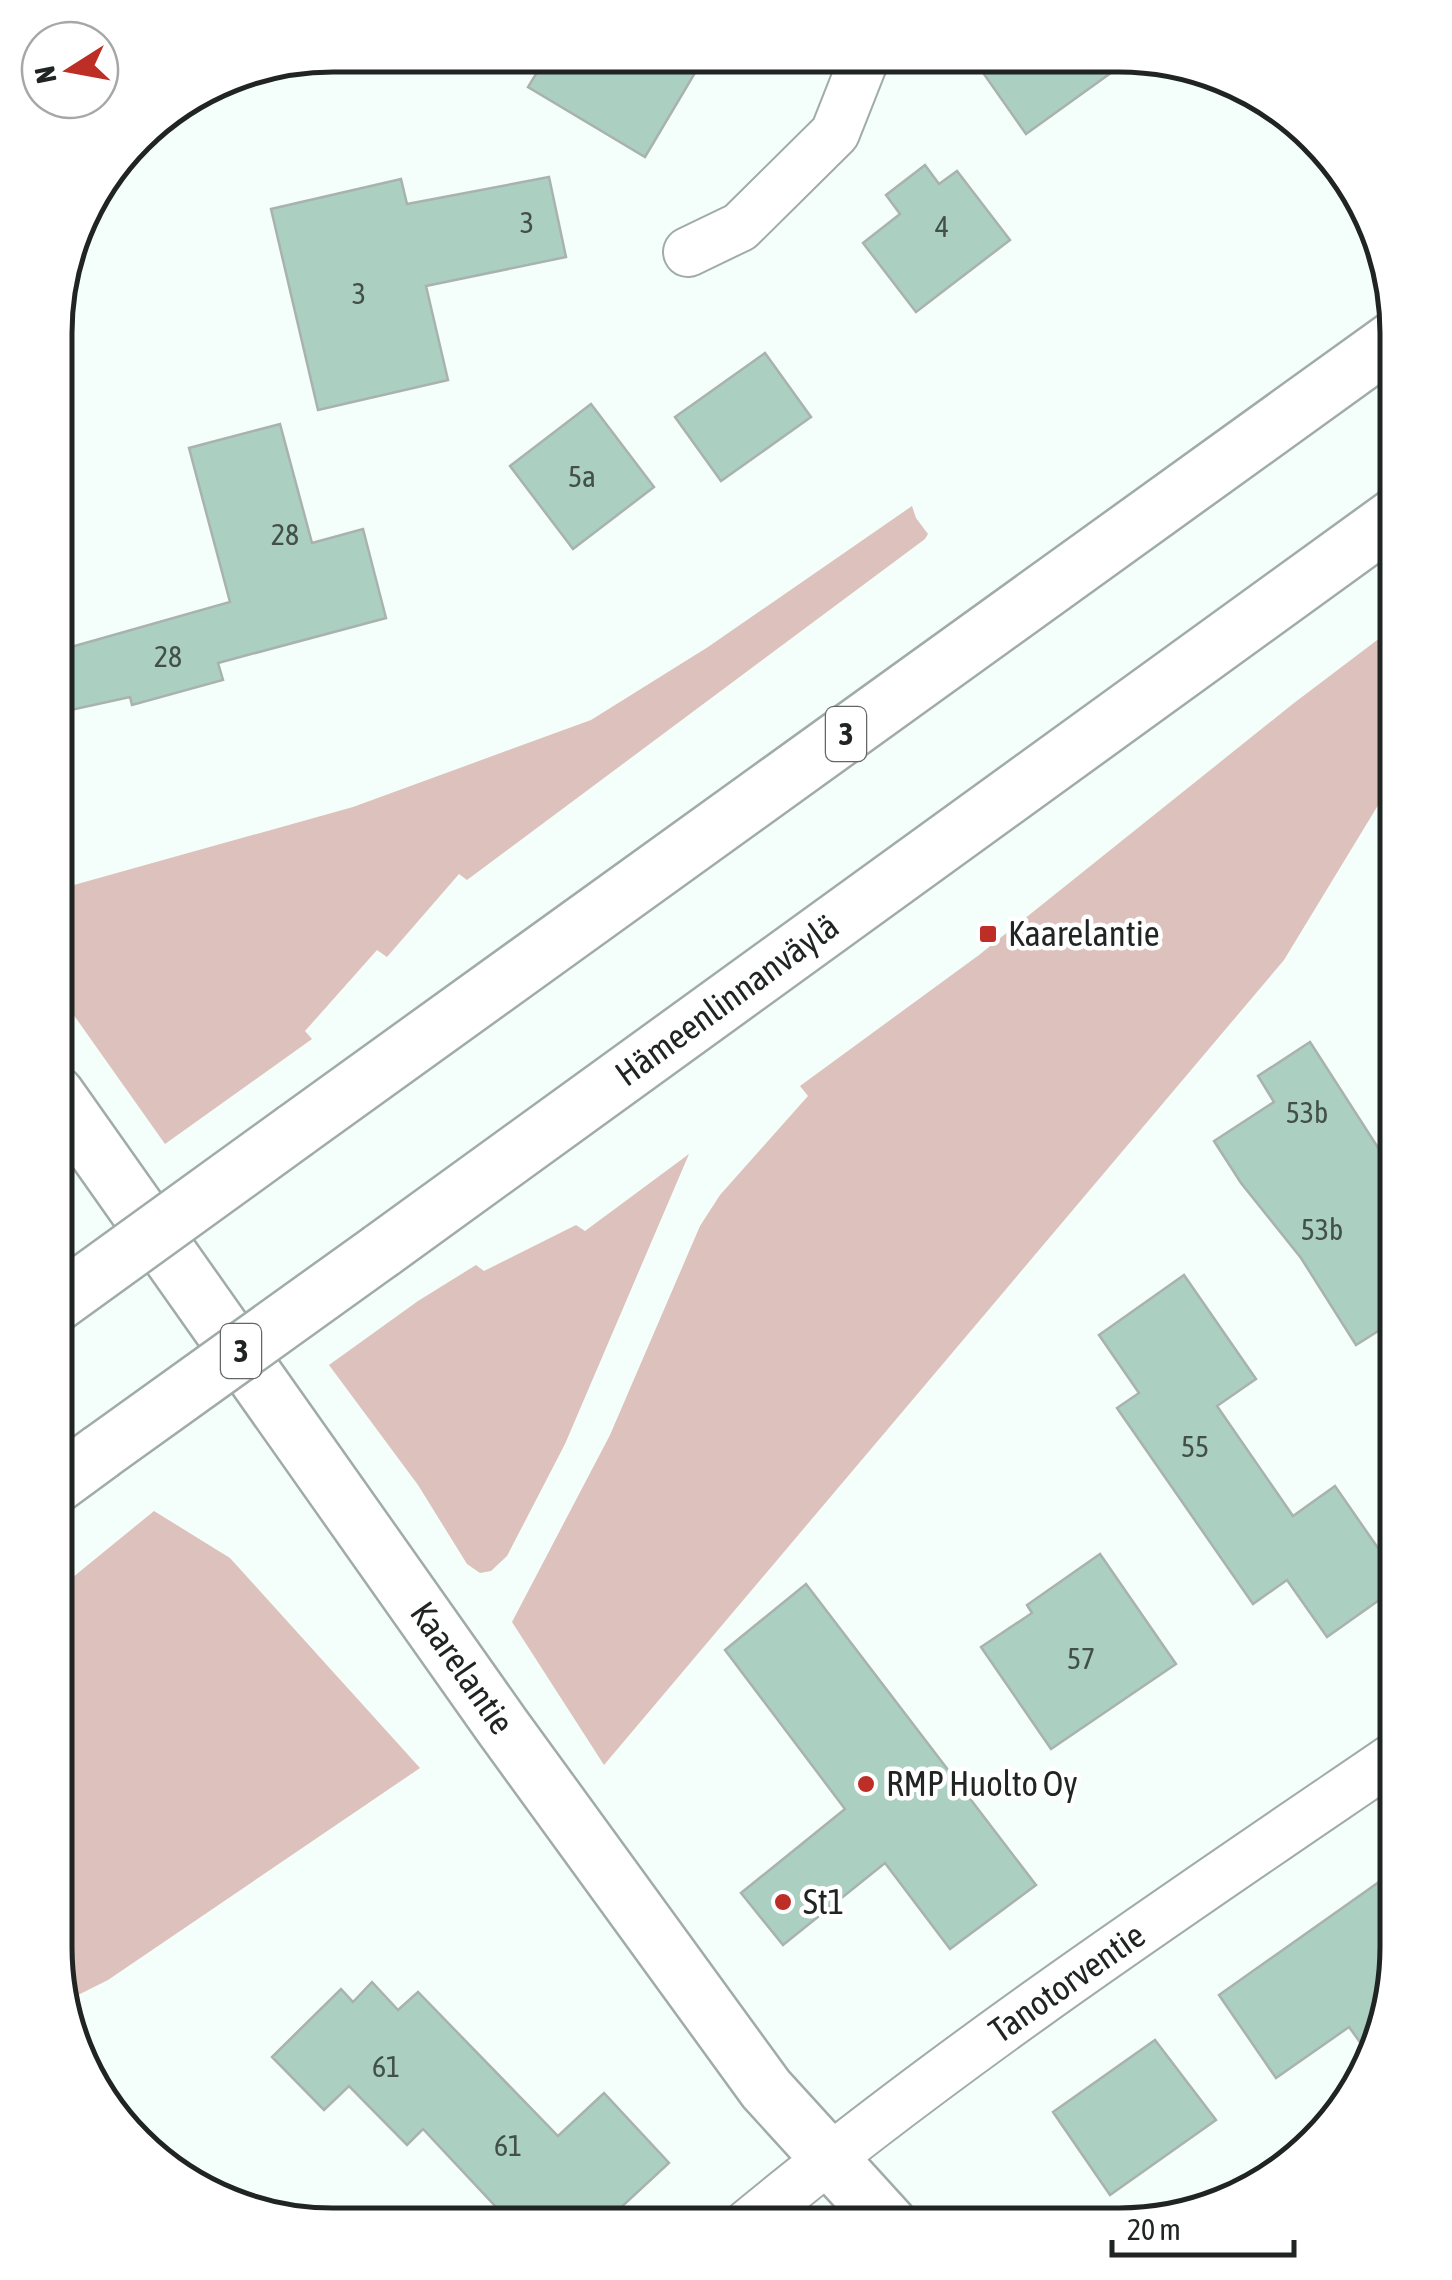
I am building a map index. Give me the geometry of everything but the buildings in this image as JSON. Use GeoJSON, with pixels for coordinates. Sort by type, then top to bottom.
{"type":"FeatureCollection","features":[{"type":"Feature","properties":{"kind":"main road","name":"3"},"geometry":{"type":"LineString","coordinates":[[72,1292],[1380,349]]}},
{"type":"Feature","properties":{"kind":"main road","name":"Hämeenlinnanväylä"},"geometry":{"type":"LineString","coordinates":[[72,1473],[1380,526]]}},
{"type":"Feature","properties":{"kind":"main road","name":"Kaarelantie"},"geometry":{"type":"LineString","coordinates":[[72,1117],[525,1757],[766,2089],[874,2208]]}},
{"type":"Feature","properties":{"kind":"street"},"geometry":{"type":"LineString","coordinates":[[688,252],[740,226],[834,133],[858,72]]}},
{"type":"Feature","properties":{"kind":"street","name":"Tanotorventie"},"geometry":{"type":"LineString","coordinates":[[767,2208],[827,2158],[1119,1946],[1379,1768]]}},
{"type":"Feature","properties":{"kind":"shaded area"},"geometry":{"type":"Polygon","coordinates":[[[912,506],[928,534],[925,539],[467,880],[459,874],[387,957],[377,950],[305,1031],[312,1039],[165,1144],[72,1013],[72,886],[353,807],[591,720],[708,647],[912,506]]]}},
{"type":"Feature","properties":{"kind":"shaded area"},"geometry":{"type":"Polygon","coordinates":[[[1380,638],[1380,802],[1284,960],[604,1765],[512,1622],[610,1435],[700,1226],[720,1195],[808,1096],[800,1086],[979,955],[1380,638]]]}},
{"type":"Feature","properties":{"kind":"shaded area"},"geometry":{"type":"Polygon","coordinates":[[[689,1154],[565,1444],[507,1556],[491,1571],[480,1573],[467,1564],[418,1485],[329,1365],[476,1265],[484,1271],[576,1225],[585,1231],[689,1154]]]}},
{"type":"Feature","properties":{"kind":"shaded area"},"geometry":{"type":"Polygon","coordinates":[[[154,1511],[230,1558],[420,1768],[108,1980],[78,1995],[72,1946],[72,1578],[154,1511]]]}},
{"type":"Feature","properties":{"kind":"place","name":"Kaarelantie"},"geometry":{"type":"Point","coordinates":[988,934]}},
{"type":"Feature","properties":{"kind":"place","name":"RMP Huolto Oy"},"geometry":{"type":"Point","coordinates":[866,1784]}},
{"type":"Feature","properties":{"kind":"place","name":"St1"},"geometry":{"type":"Point","coordinates":[783,1902]}}]}
